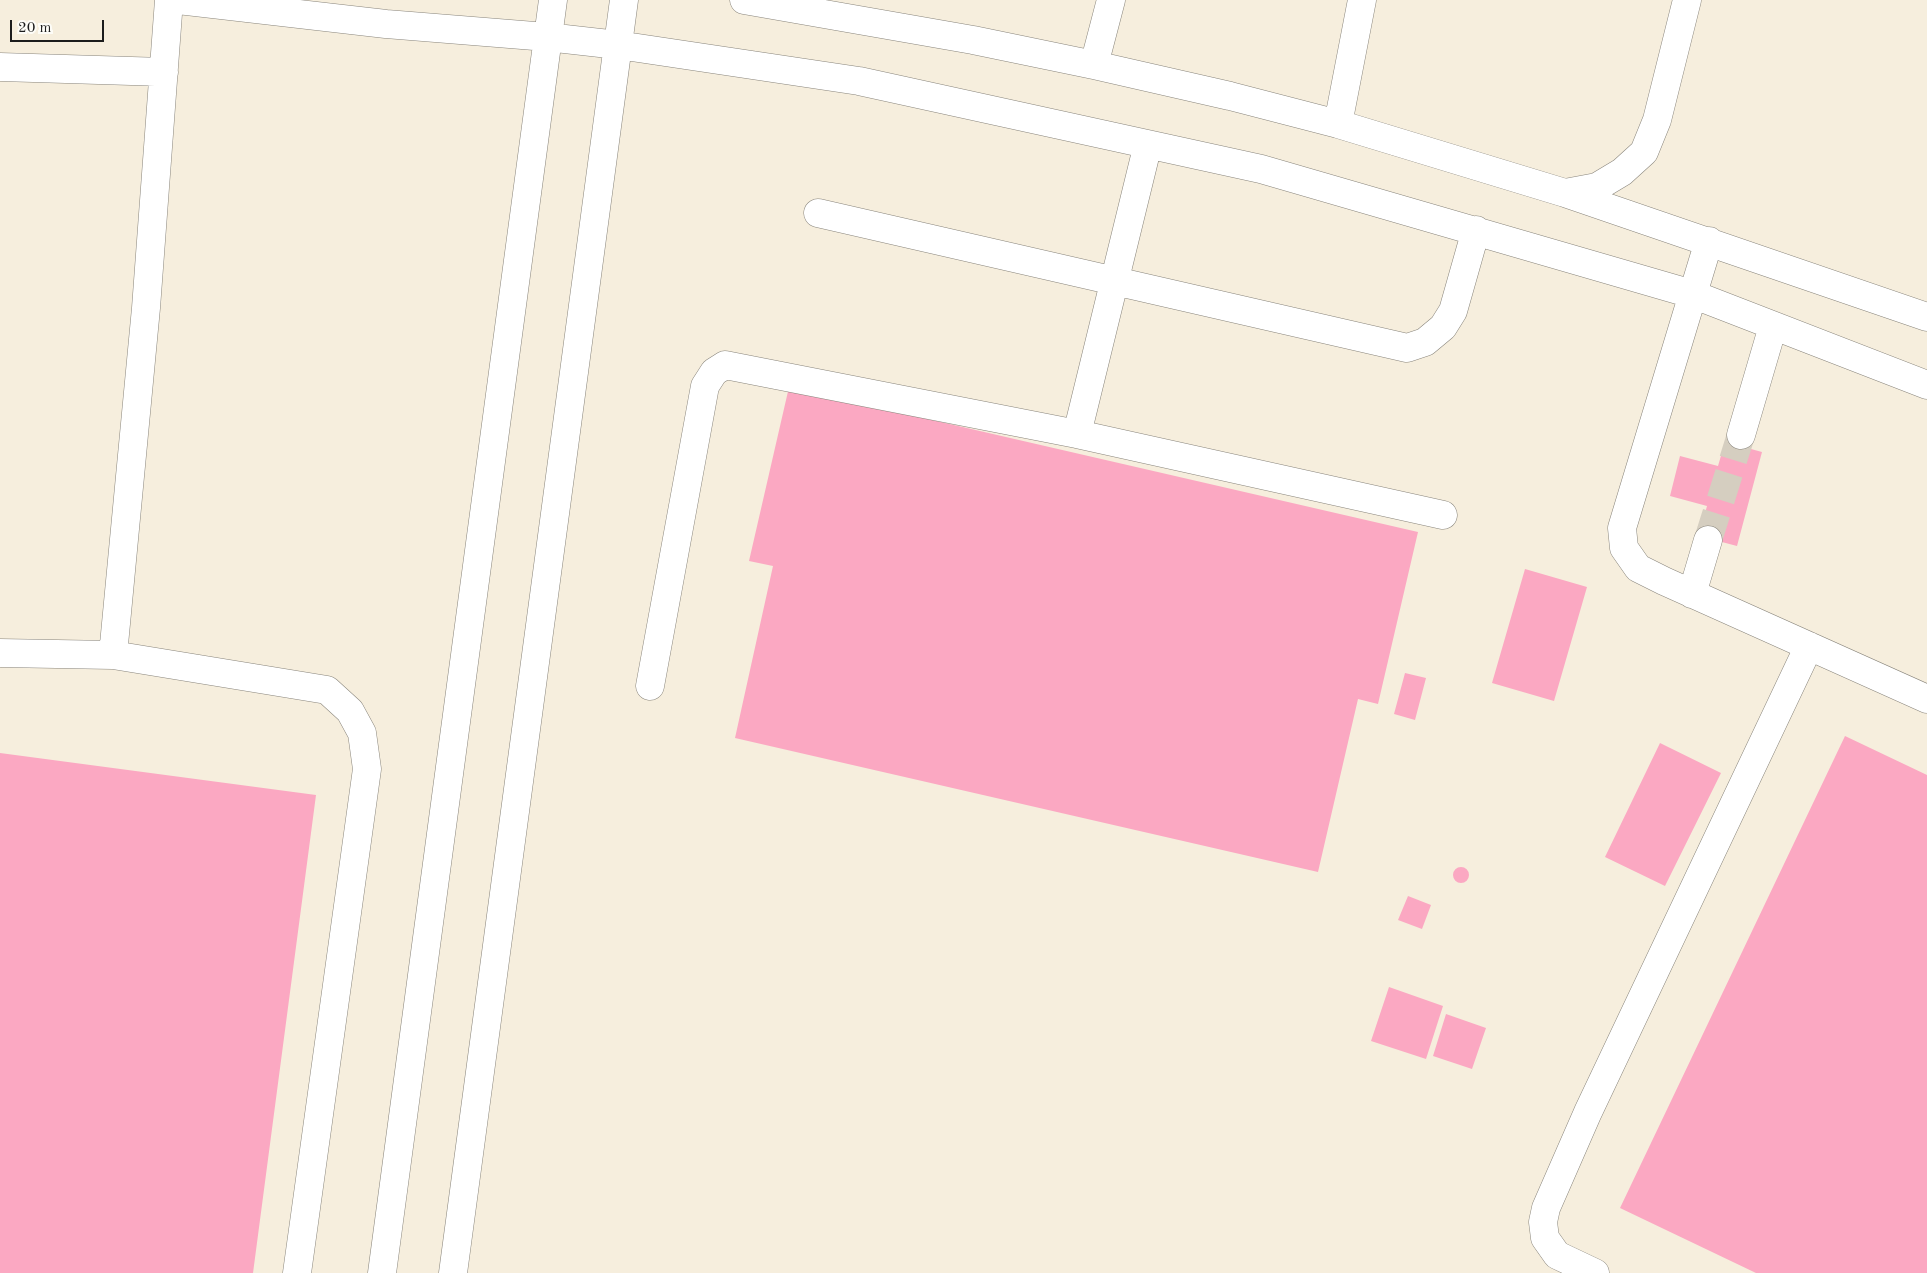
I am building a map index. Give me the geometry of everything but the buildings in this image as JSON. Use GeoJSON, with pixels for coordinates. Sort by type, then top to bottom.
{"type":"FeatureCollection","features":[{"type":"Feature","properties":{"kind":"lane"},"geometry":{"type":"LineString","coordinates":[[113,655],[146,308],[170,0]]}},
{"type":"Feature","properties":{"kind":"lane"},"geometry":{"type":"LineString","coordinates":[[178,0],[386,24],[547,37],[618,45],[859,82],[1148,144],[1261,169],[1692,294],[1927,385]]}},
{"type":"Feature","properties":{"kind":"lane"},"geometry":{"type":"LineString","coordinates":[[382,1273],[553,0]]}},
{"type":"Feature","properties":{"kind":"lane"},"geometry":{"type":"LineString","coordinates":[[453,1273],[624,0]]}},
{"type":"Feature","properties":{"kind":"lane"},"geometry":{"type":"LineString","coordinates":[[744,0],[973,40],[1094,65],[1230,96],[1338,124],[1565,194],[1709,241],[1927,317]]}},
{"type":"Feature","properties":{"kind":"lane"},"geometry":{"type":"LineString","coordinates":[[1094,65],[1111,0]]}},
{"type":"Feature","properties":{"kind":"lane"},"geometry":{"type":"LineString","coordinates":[[1338,124],[1362,0]]}},
{"type":"Feature","properties":{"kind":"lane"},"geometry":{"type":"LineString","coordinates":[[1565,194],[1597,187],[1622,172],[1644,152],[1657,120],[1687,0]]}},
{"type":"Feature","properties":{"kind":"lane"},"geometry":{"type":"LineString","coordinates":[[0,67],[164,72]]}},
{"type":"Feature","properties":{"kind":"lane"},"geometry":{"type":"LineString","coordinates":[[1077,434],[1148,144]]}},
{"type":"Feature","properties":{"kind":"lane"},"geometry":{"type":"LineString","coordinates":[[818,213],[1407,348],[1425,342],[1443,327],[1453,311],[1476,230]]}},
{"type":"Feature","properties":{"kind":"lane"},"geometry":{"type":"LineString","coordinates":[[1709,241],[1622,528],[1624,548],[1638,568],[1927,700]]}},
{"type":"Feature","properties":{"kind":"lane"},"geometry":{"type":"LineString","coordinates":[[1741,435],[1773,326]]}},
{"type":"Feature","properties":{"kind":"lane"},"geometry":{"type":"LineString","coordinates":[[650,686],[705,386],[714,372],[725,365],[1077,434],[1442,515]]}},
{"type":"Feature","properties":{"kind":"lane"},"geometry":{"type":"LineString","coordinates":[[1692,594],[1708,540]]}},
{"type":"Feature","properties":{"kind":"lane"},"geometry":{"type":"LineString","coordinates":[[1595,1273],[1557,1255],[1545,1238],[1542,1222],[1546,1208],[1588,1112],[1809,646]]}},
{"type":"Feature","properties":{"kind":"lane"},"geometry":{"type":"LineString","coordinates":[[0,653],[113,655],[327,690],[350,711],[362,733],[367,769],[297,1273]]}},
{"type":"Feature","properties":{"kind":"tunnel"},"geometry":{"type":"LineString","coordinates":[[1708,540],[1741,435]]}}]}
